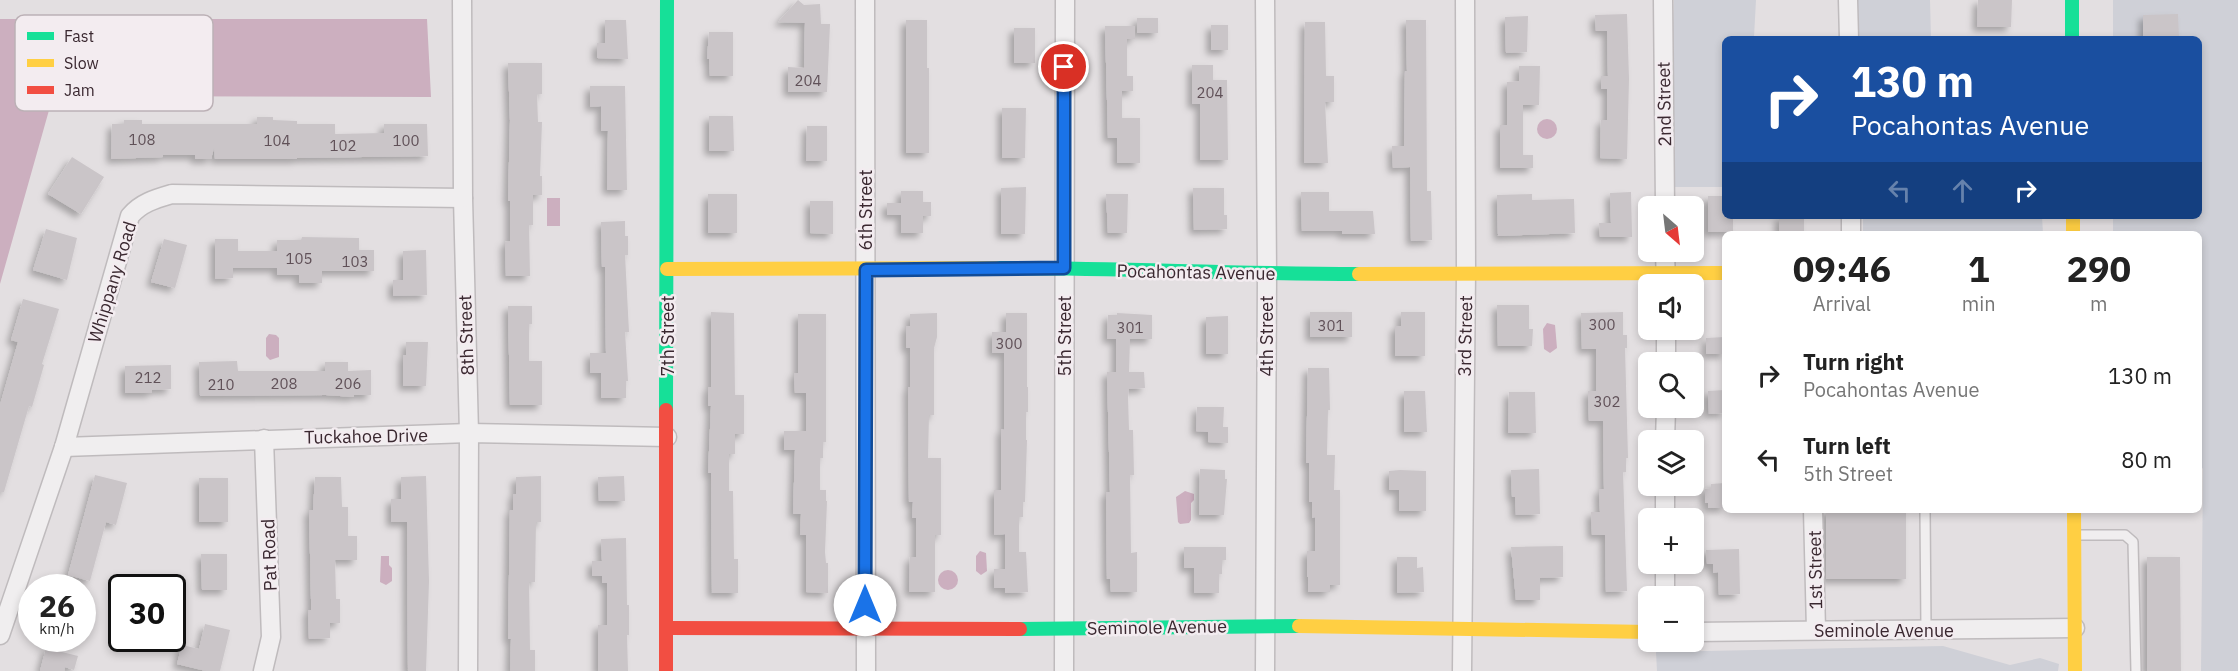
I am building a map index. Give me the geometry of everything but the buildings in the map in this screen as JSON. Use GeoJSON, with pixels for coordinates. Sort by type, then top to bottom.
{"type":"FeatureCollection","features":[{"type":"Feature","properties":{"kind":"main road","name":"7th Street"},"geometry":{"type":"LineString","coordinates":[[666,671],[667,0]]}},
{"type":"Feature","properties":{"kind":"main road"},"geometry":{"type":"LineString","coordinates":[[2072,0],[2072,36]]}},
{"type":"Feature","properties":{"kind":"main road","name":"Pocahontas Avenue"},"geometry":{"type":"LineString","coordinates":[[667,269],[1064,268],[1267,274],[1466,272],[1638,278]]}},
{"type":"Feature","properties":{"kind":"main road","name":"Pocahontas Avenue"},"geometry":{"type":"LineString","coordinates":[[1704,275],[1722,273]]}},
{"type":"Feature","properties":{"kind":"main road"},"geometry":{"type":"LineString","coordinates":[[2074,513],[2075,671]]}},
{"type":"Feature","properties":{"kind":"main road","name":"Seminole Avenue"},"geometry":{"type":"LineString","coordinates":[[666,628],[1066,629],[1265,625],[1638,632]]}},
{"type":"Feature","properties":{"kind":"street","name":"8th Street"},"geometry":{"type":"LineString","coordinates":[[462,0],[463,198],[469,433],[468,671]]}},
{"type":"Feature","properties":{"kind":"street","name":"6th Street"},"geometry":{"type":"LineString","coordinates":[[865,0],[866,671]]}},
{"type":"Feature","properties":{"kind":"street","name":"5th Street"},"geometry":{"type":"LineString","coordinates":[[1064,671],[1066,629],[1065,0]]}},
{"type":"Feature","properties":{"kind":"street","name":"4th Street"},"geometry":{"type":"LineString","coordinates":[[1265,0],[1267,274],[1265,671]]}},
{"type":"Feature","properties":{"kind":"street","name":"3rd Street"},"geometry":{"type":"LineString","coordinates":[[1462,671],[1466,272],[1465,0]]}},
{"type":"Feature","properties":{"kind":"street","name":"2nd Street"},"geometry":{"type":"LineString","coordinates":[[1663,0],[1665,196]]}},
{"type":"Feature","properties":{"kind":"street"},"geometry":{"type":"LineString","coordinates":[[1848,0],[1849,36]]}},
{"type":"Feature","properties":{"kind":"street","name":"Whippany Road"},"geometry":{"type":"LineString","coordinates":[[0,635],[64,447],[130,216],[136,208],[172,194],[463,198]]}},
{"type":"Feature","properties":{"kind":"street","name":"Tuckahoe Drive"},"geometry":{"type":"LineString","coordinates":[[64,447],[469,433],[667,437]]}},
{"type":"Feature","properties":{"kind":"street","name":"Pat Road"},"geometry":{"type":"LineString","coordinates":[[263,671],[272,637],[264,439]]}},
{"type":"Feature","properties":{"kind":"street","name":"1st Street"},"geometry":{"type":"LineString","coordinates":[[1813,513],[1816,630]]}},
{"type":"Feature","properties":{"kind":"street","name":"Seminole Avenue"},"geometry":{"type":"LineString","coordinates":[[1704,632],[2075,628]]}},
{"type":"Feature","properties":{"kind":"lane"},"geometry":{"type":"LineString","coordinates":[[1925,513],[1926,630]]}},
{"type":"Feature","properties":{"kind":"lane"},"geometry":{"type":"LineString","coordinates":[[2074,535],[2125,535],[2133,542],[2136,671]]}},
{"type":"Feature","properties":{"kind":"shaded area"},"geometry":{"type":"Polygon","coordinates":[[[1674,0],[1756,0],[1754,36],[1722,36],[1722,187],[1667,187],[1674,0]]]}},
{"type":"Feature","properties":{"kind":"shaded area"},"geometry":{"type":"Polygon","coordinates":[[[1858,0],[1930,0],[1931,36],[1858,36],[1858,0]]]}},
{"type":"Feature","properties":{"kind":"shaded area"},"geometry":{"type":"Polygon","coordinates":[[[2113,0],[2238,0],[2238,671],[2201,671],[2202,231],[2113,231],[2113,219],[2202,219],[2202,36],[2113,36],[2113,0]]]}},
{"type":"Feature","properties":{"kind":"shaded area"},"geometry":{"type":"Polygon","coordinates":[[[0,19],[15,19],[15,111],[49,111],[0,284],[0,19]]]}},
{"type":"Feature","properties":{"kind":"shaded area"},"geometry":{"type":"Polygon","coordinates":[[[213,19],[427,19],[431,97],[213,96],[213,19]]]}},
{"type":"Feature","properties":{"kind":"shaded area"},"geometry":{"type":"Polygon","coordinates":[[[1547,119],[1554,122],[1557,129],[1554,136],[1547,139],[1540,136],[1537,129],[1540,122],[1547,119]]]}},
{"type":"Feature","properties":{"kind":"shaded area"},"geometry":{"type":"Polygon","coordinates":[[[547,198],[560,198],[560,226],[547,226],[547,198]]]}},
{"type":"Feature","properties":{"kind":"shaded area"},"geometry":{"type":"Polygon","coordinates":[[[1863,219],[2042,219],[2043,231],[1863,231],[1863,219]]]}},
{"type":"Feature","properties":{"kind":"shaded area"},"geometry":{"type":"Polygon","coordinates":[[[1547,323],[1555,325],[1557,348],[1550,353],[1544,349],[1543,329],[1547,323]]]}},
{"type":"Feature","properties":{"kind":"shaded area"},"geometry":{"type":"Polygon","coordinates":[[[269,334],[279,338],[279,357],[270,360],[266,356],[266,338],[269,334]]]}},
{"type":"Feature","properties":{"kind":"shaded area"},"geometry":{"type":"Polygon","coordinates":[[[1185,491],[1194,494],[1194,500],[1191,503],[1191,520],[1189,523],[1180,524],[1176,497],[1185,491]]]}},
{"type":"Feature","properties":{"kind":"shaded area"},"geometry":{"type":"Polygon","coordinates":[[[980,551],[986,553],[987,571],[981,575],[976,571],[976,556],[980,551]]]}},
{"type":"Feature","properties":{"kind":"shaded area"},"geometry":{"type":"Polygon","coordinates":[[[381,556],[389,556],[389,565],[392,568],[392,581],[386,585],[380,582],[381,556]]]}},
{"type":"Feature","properties":{"kind":"shaded area"},"geometry":{"type":"Polygon","coordinates":[[[948,570],[955,573],[958,580],[955,587],[948,590],[941,587],[938,580],[941,573],[948,570]]]}},
{"type":"Feature","properties":{"kind":"shaded area"},"geometry":{"type":"Polygon","coordinates":[[[1943,646],[2010,665],[2040,658],[2059,664],[2058,671],[1657,671],[1656,652],[1943,646]]]}},
{"type":"Feature","properties":{"kind":"traffic: fast"},"geometry":{"type":"LineString","coordinates":[[666,410],[667,0]]}},
{"type":"Feature","properties":{"kind":"traffic: fast"},"geometry":{"type":"LineString","coordinates":[[2072,0],[2072,36]]}},
{"type":"Feature","properties":{"kind":"traffic: fast"},"geometry":{"type":"LineString","coordinates":[[996,268],[1359,274]]}},
{"type":"Feature","properties":{"kind":"traffic: fast"},"geometry":{"type":"LineString","coordinates":[[1020,629],[1299,626]]}},
{"type":"Feature","properties":{"kind":"traffic: slow"},"geometry":{"type":"LineString","coordinates":[[2073,219],[2073,231]]}},
{"type":"Feature","properties":{"kind":"traffic: slow"},"geometry":{"type":"LineString","coordinates":[[667,269],[996,268]]}},
{"type":"Feature","properties":{"kind":"traffic: slow"},"geometry":{"type":"LineString","coordinates":[[1359,274],[1722,273]]}},
{"type":"Feature","properties":{"kind":"traffic: slow"},"geometry":{"type":"LineString","coordinates":[[2074,513],[2075,671]]}},
{"type":"Feature","properties":{"kind":"traffic: slow"},"geometry":{"type":"LineString","coordinates":[[1299,626],[1638,632]]}},
{"type":"Feature","properties":{"kind":"traffic: jam"},"geometry":{"type":"LineString","coordinates":[[666,410],[666,671]]}},
{"type":"Feature","properties":{"kind":"traffic: jam"},"geometry":{"type":"LineString","coordinates":[[666,628],[1020,629]]}},
{"type":"Feature","properties":{"kind":"route"},"geometry":{"type":"LineString","coordinates":[[865,605],[866,270],[1064,268],[1064,67]]}}]}
